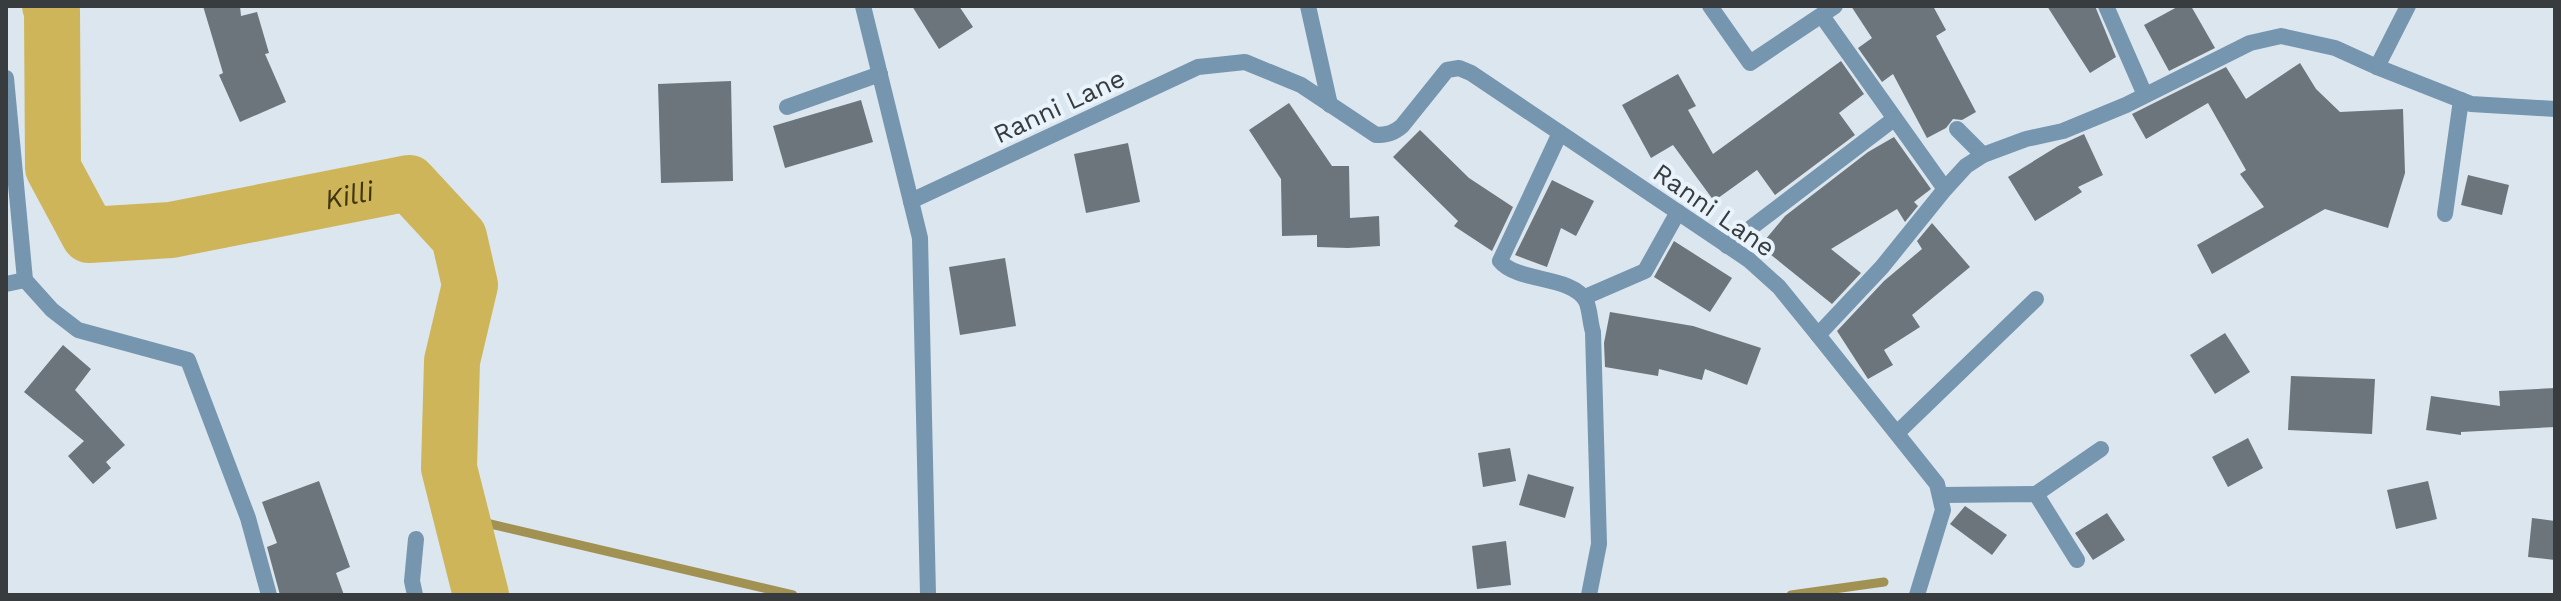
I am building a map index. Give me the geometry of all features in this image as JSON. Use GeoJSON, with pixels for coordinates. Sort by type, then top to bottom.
{"type":"FeatureCollection","features":[{"type":"Feature","properties":{"kind":"street"},"geometry":{"type":"LineString","coordinates":[[863,6],[920,238],[928,595]]}},
{"type":"Feature","properties":{"kind":"street"},"geometry":{"type":"LineString","coordinates":[[1308,6],[1330,105]]}},
{"type":"Feature","properties":{"kind":"street"},"geometry":{"type":"LineString","coordinates":[[1710,6],[1750,63],[1828,11],[1894,119],[1945,189]]}},
{"type":"Feature","properties":{"kind":"street"},"geometry":{"type":"LineString","coordinates":[[2106,6],[2145,95]]}},
{"type":"Feature","properties":{"kind":"street"},"geometry":{"type":"LineString","coordinates":[[2377,67],[2408,6]]}},
{"type":"Feature","properties":{"kind":"street"},"geometry":{"type":"LineString","coordinates":[[1818,335],[1882,267],[1966,166],[1983,155],[2026,139],[2063,131],[2250,43],[2281,36],[2335,48],[2471,104],[2555,109]]}},
{"type":"Feature","properties":{"kind":"street","name":"Ranni Lane"},"geometry":{"type":"LineString","coordinates":[[911,201],[1198,67],[1245,62],[1301,85],[1376,135],[1394,133],[1447,70],[1459,68],[1471,73],[1749,260],[1779,287],[1937,484],[1942,495]]}},
{"type":"Feature","properties":{"kind":"street"},"geometry":{"type":"LineString","coordinates":[[787,107],[880,74]]}},
{"type":"Feature","properties":{"kind":"street"},"geometry":{"type":"LineString","coordinates":[[6,78],[25,280],[52,310],[78,330],[188,360],[248,518],[269,595]]}},
{"type":"Feature","properties":{"kind":"street"},"geometry":{"type":"LineString","coordinates":[[2445,214],[2461,100]]}},
{"type":"Feature","properties":{"kind":"street"},"geometry":{"type":"LineString","coordinates":[[1727,246],[1894,119]]}},
{"type":"Feature","properties":{"kind":"street"},"geometry":{"type":"LineString","coordinates":[[1957,129],[1983,155]]}},
{"type":"Feature","properties":{"kind":"street"},"geometry":{"type":"LineString","coordinates":[[1560,133],[1500,261],[1507,270],[1568,287],[1585,297],[1593,332],[1599,544],[1589,595]]}},
{"type":"Feature","properties":{"kind":"street"},"geometry":{"type":"LineString","coordinates":[[1585,297],[1645,271],[1678,212]]}},
{"type":"Feature","properties":{"kind":"street"},"geometry":{"type":"LineString","coordinates":[[6,284],[25,280]]}},
{"type":"Feature","properties":{"kind":"street"},"geometry":{"type":"LineString","coordinates":[[1897,433],[2036,299]]}},
{"type":"Feature","properties":{"kind":"street"},"geometry":{"type":"LineString","coordinates":[[1917,595],[1943,510],[1942,495],[2036,494],[2101,449]]}},
{"type":"Feature","properties":{"kind":"street"},"geometry":{"type":"LineString","coordinates":[[2036,494],[2077,560]]}},
{"type":"Feature","properties":{"kind":"street"},"geometry":{"type":"LineString","coordinates":[[415,595],[412,581],[416,539]]}},
{"type":"Feature","properties":{"kind":"building"},"geometry":{"type":"Polygon","coordinates":[[[203,6],[240,6],[241,16],[257,12],[269,53],[265,54],[286,102],[240,122],[219,75],[223,73],[203,6]]]}},
{"type":"Feature","properties":{"kind":"building"},"geometry":{"type":"Polygon","coordinates":[[[912,6],[959,6],[973,27],[939,49],[912,6]]]}},
{"type":"Feature","properties":{"kind":"building"},"geometry":{"type":"Polygon","coordinates":[[[1851,6],[1933,6],[1946,30],[1936,36],[1976,112],[1962,120],[1953,119],[1946,128],[1927,138],[1893,74],[1882,82],[1858,48],[1872,38],[1851,6]]]}},
{"type":"Feature","properties":{"kind":"building"},"geometry":{"type":"Polygon","coordinates":[[[2047,6],[2095,6],[2116,57],[2090,73],[2047,6]]]}},
{"type":"Feature","properties":{"kind":"building"},"geometry":{"type":"Polygon","coordinates":[[[2179,6],[2191,6],[2215,48],[2169,71],[2144,25],[2179,6]]]}},
{"type":"Feature","properties":{"kind":"building"},"geometry":{"type":"Polygon","coordinates":[[[1841,61],[1864,94],[1839,113],[1855,135],[1775,195],[1757,170],[1714,201],[1673,145],[1651,158],[1622,105],[1678,74],[1696,106],[1688,110],[1713,154],[1841,61]]]}},
{"type":"Feature","properties":{"kind":"building"},"geometry":{"type":"Polygon","coordinates":[[[2300,63],[2316,89],[2340,112],[2403,109],[2405,173],[2388,228],[2325,209],[2212,274],[2197,245],[2264,207],[2240,174],[2246,170],[2208,103],[2146,139],[2132,114],[2226,67],[2246,99],[2300,63]]]}},
{"type":"Feature","properties":{"kind":"building"},"geometry":{"type":"Polygon","coordinates":[[[731,81],[733,181],[661,183],[658,84],[731,81]]]}},
{"type":"Feature","properties":{"kind":"building"},"geometry":{"type":"Polygon","coordinates":[[[861,100],[873,142],[785,168],[773,126],[861,100]]]}},
{"type":"Feature","properties":{"kind":"building"},"geometry":{"type":"Polygon","coordinates":[[[1289,103],[1332,166],[1349,166],[1350,218],[1379,216],[1380,246],[1317,247],[1317,235],[1282,236],[1281,179],[1249,130],[1289,103]]]}},
{"type":"Feature","properties":{"kind":"building"},"geometry":{"type":"Polygon","coordinates":[[[1420,130],[1469,178],[1513,207],[1492,251],[1454,226],[1458,221],[1393,157],[1420,130]]]}},
{"type":"Feature","properties":{"kind":"building"},"geometry":{"type":"Polygon","coordinates":[[[2084,134],[2103,175],[2078,187],[2082,192],[2035,221],[2008,177],[2084,134]]]}},
{"type":"Feature","properties":{"kind":"building"},"geometry":{"type":"Polygon","coordinates":[[[1894,137],[1931,189],[1914,202],[1918,206],[1905,222],[1897,209],[1831,249],[1861,273],[1832,304],[1760,246],[1785,216],[1868,152],[1894,137]]]}},
{"type":"Feature","properties":{"kind":"building"},"geometry":{"type":"Polygon","coordinates":[[[1128,143],[1140,202],[1086,213],[1074,154],[1128,143]]]}},
{"type":"Feature","properties":{"kind":"building"},"geometry":{"type":"Polygon","coordinates":[[[2468,175],[2509,185],[2502,215],[2461,205],[2468,175]]]}},
{"type":"Feature","properties":{"kind":"building"},"geometry":{"type":"Polygon","coordinates":[[[1552,180],[1594,201],[1576,236],[1561,228],[1547,267],[1515,255],[1552,180]]]}},
{"type":"Feature","properties":{"kind":"building"},"geometry":{"type":"Polygon","coordinates":[[[1932,223],[1970,267],[1912,315],[1920,327],[1884,350],[1893,365],[1868,379],[1837,331],[1884,281],[1922,249],[1917,241],[1932,223]]]}},
{"type":"Feature","properties":{"kind":"building"},"geometry":{"type":"Polygon","coordinates":[[[1674,241],[1732,278],[1710,312],[1654,277],[1674,241]]]}},
{"type":"Feature","properties":{"kind":"building"},"geometry":{"type":"Polygon","coordinates":[[[1005,258],[1016,326],[960,335],[949,267],[1005,258]]]}},
{"type":"Feature","properties":{"kind":"building"},"geometry":{"type":"Polygon","coordinates":[[[1610,312],[1693,326],[1761,348],[1747,385],[1705,369],[1702,380],[1659,369],[1658,376],[1605,367],[1604,343],[1610,312]]]}},
{"type":"Feature","properties":{"kind":"building"},"geometry":{"type":"Polygon","coordinates":[[[2225,333],[2250,372],[2215,394],[2190,355],[2225,333]]]}},
{"type":"Feature","properties":{"kind":"building"},"geometry":{"type":"Polygon","coordinates":[[[63,345],[91,369],[75,390],[125,445],[106,462],[111,468],[93,484],[68,456],[84,441],[24,392],[63,345]]]}},
{"type":"Feature","properties":{"kind":"building"},"geometry":{"type":"Polygon","coordinates":[[[2291,376],[2375,379],[2372,434],[2288,430],[2291,376]]]}},
{"type":"Feature","properties":{"kind":"building"},"geometry":{"type":"Polygon","coordinates":[[[2555,388],[2555,427],[2461,432],[2461,435],[2426,430],[2431,396],[2500,406],[2499,391],[2555,388]]]}},
{"type":"Feature","properties":{"kind":"building"},"geometry":{"type":"Polygon","coordinates":[[[2248,438],[2263,468],[2228,487],[2212,457],[2248,438]]]}},
{"type":"Feature","properties":{"kind":"building"},"geometry":{"type":"Polygon","coordinates":[[[1510,448],[1516,481],[1483,487],[1478,453],[1510,448]]]}},
{"type":"Feature","properties":{"kind":"building"},"geometry":{"type":"Polygon","coordinates":[[[1528,474],[1574,487],[1565,518],[1519,505],[1528,474]]]}},
{"type":"Feature","properties":{"kind":"building"},"geometry":{"type":"Polygon","coordinates":[[[319,481],[350,567],[336,573],[344,595],[280,595],[267,547],[277,543],[262,502],[319,481]]]}},
{"type":"Feature","properties":{"kind":"building"},"geometry":{"type":"Polygon","coordinates":[[[2428,481],[2437,519],[2396,529],[2387,490],[2428,481]]]}},
{"type":"Feature","properties":{"kind":"building"},"geometry":{"type":"Polygon","coordinates":[[[1965,506],[2007,535],[1992,555],[1950,524],[1965,506]]]}},
{"type":"Feature","properties":{"kind":"building"},"geometry":{"type":"Polygon","coordinates":[[[2107,513],[2125,540],[2093,560],[2075,533],[2107,513]]]}},
{"type":"Feature","properties":{"kind":"building"},"geometry":{"type":"Polygon","coordinates":[[[2532,518],[2555,521],[2555,560],[2528,557],[2532,518]]]}},
{"type":"Feature","properties":{"kind":"building"},"geometry":{"type":"Polygon","coordinates":[[[1506,541],[1511,585],[1477,589],[1472,546],[1506,541]]]}},
{"type":"Feature","properties":{"kind":"waterway","name":"Killi"},"geometry":{"type":"LineString","coordinates":[[50,6],[53,168],[89,235],[171,230],[409,183],[459,237],[470,285],[452,361],[449,468],[481,595]]}},
{"type":"Feature","properties":{"kind":"waterway"},"geometry":{"type":"LineString","coordinates":[[461,517],[793,595]]}},
{"type":"Feature","properties":{"kind":"waterway"},"geometry":{"type":"LineString","coordinates":[[1791,595],[1884,582]]}}]}
